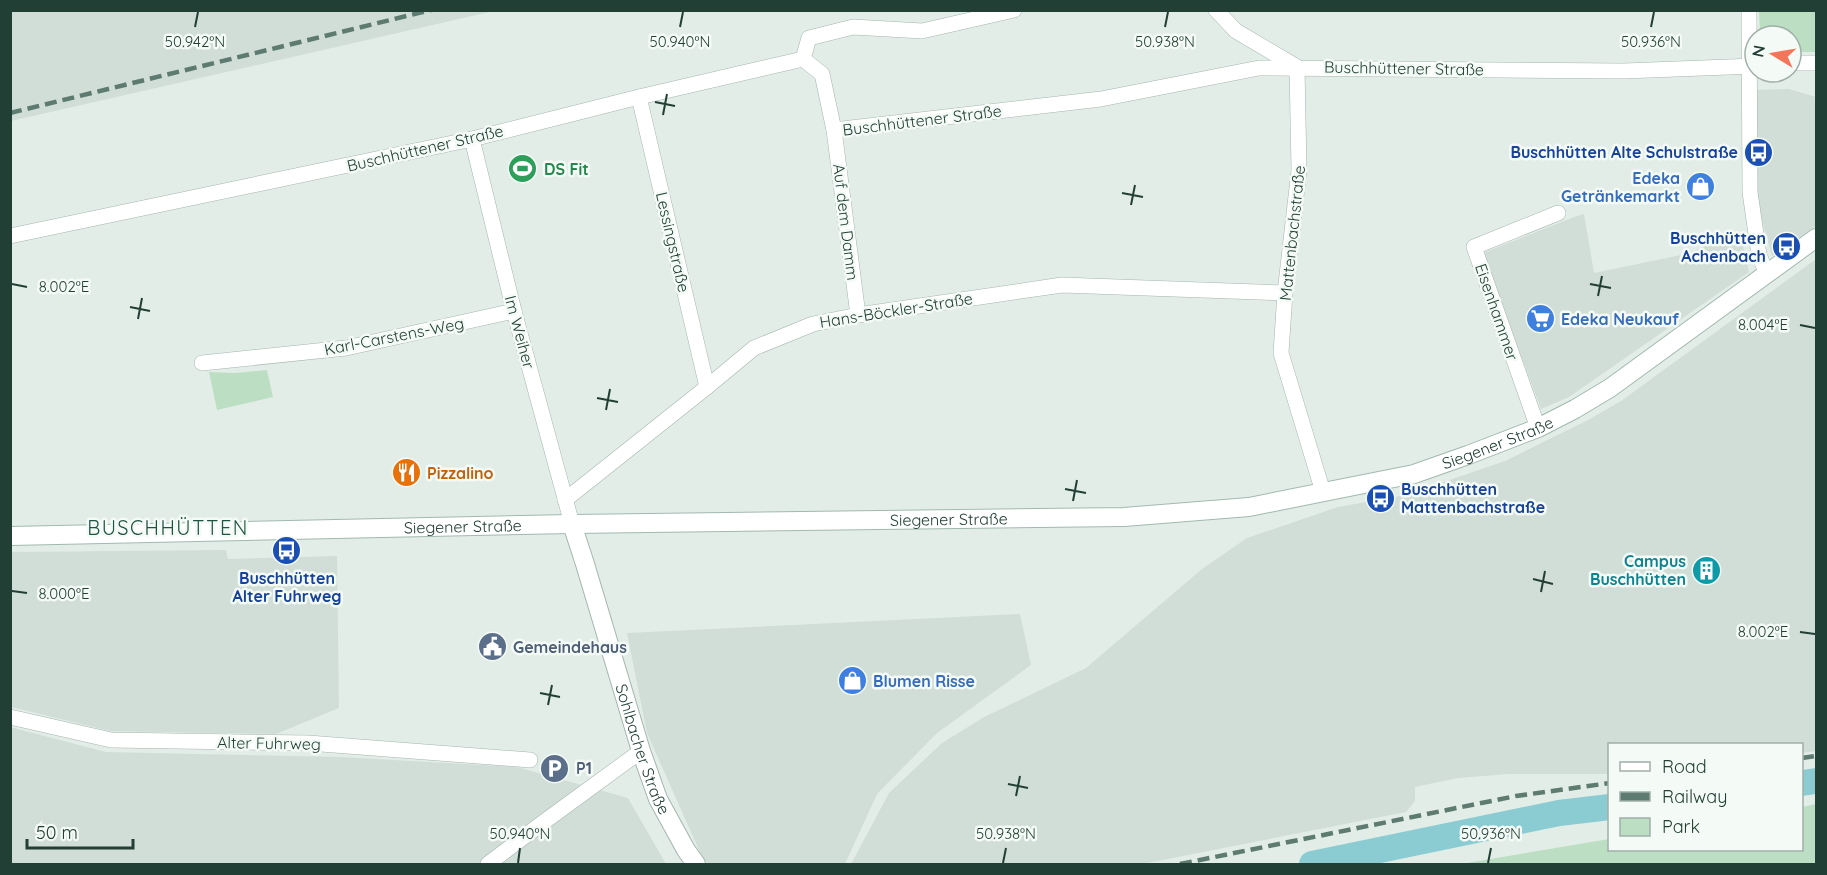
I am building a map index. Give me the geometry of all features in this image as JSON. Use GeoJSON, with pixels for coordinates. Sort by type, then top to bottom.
{"type":"FeatureCollection","features":[{"type":"Feature","properties":{"kind":"main road","name":"Siegener Straße"},"geometry":{"type":"LineString","coordinates":[[10,536],[572,524],[1124,517],[1249,507],[1414,474],[1538,428],[1610,388],[1816,238]]}},
{"type":"Feature","properties":{"kind":"main road","name":"Sohlbacher Straße"},"geometry":{"type":"LineString","coordinates":[[572,524],[616,662],[641,751],[658,799],[696,864]]}},
{"type":"Feature","properties":{"kind":"street"},"geometry":{"type":"LineString","coordinates":[[803,59],[809,38],[853,27],[922,31],[1014,10]]}},
{"type":"Feature","properties":{"kind":"street"},"geometry":{"type":"LineString","coordinates":[[1216,10],[1236,31],[1297,67]]}},
{"type":"Feature","properties":{"kind":"street","name":"Buschhüttener Straße"},"geometry":{"type":"LineString","coordinates":[[10,236],[472,139],[803,59],[822,74],[834,130],[1101,99],[1259,68],[1624,70],[1743,66]]}},
{"type":"Feature","properties":{"kind":"street","name":"Mattenbachstraße"},"geometry":{"type":"LineString","coordinates":[[1297,67],[1299,170],[1285,293],[1281,353],[1323,492]]}},
{"type":"Feature","properties":{"kind":"street"},"geometry":{"type":"LineString","coordinates":[[1752,84],[1750,192],[1759,255],[1767,274]]}},
{"type":"Feature","properties":{"kind":"street","name":"Lessingstraße"},"geometry":{"type":"LineString","coordinates":[[639,97],[707,387]]}},
{"type":"Feature","properties":{"kind":"street","name":"Auf dem Damm"},"geometry":{"type":"LineString","coordinates":[[834,130],[858,315]]}},
{"type":"Feature","properties":{"kind":"street","name":"Im Weiher"},"geometry":{"type":"LineString","coordinates":[[472,139],[514,311],[572,524]]}},
{"type":"Feature","properties":{"kind":"street","name":"Eisenhammer"},"geometry":{"type":"LineString","coordinates":[[1538,428],[1474,247],[1558,213]]}},
{"type":"Feature","properties":{"kind":"street","name":"Hans-Böckler-Straße"},"geometry":{"type":"LineString","coordinates":[[565,500],[754,348],[813,324],[858,315],[1062,285],[1285,293]]}},
{"type":"Feature","properties":{"kind":"street","name":"Karl-Carstens-Weg"},"geometry":{"type":"LineString","coordinates":[[202,363],[346,348],[514,311]]}},
{"type":"Feature","properties":{"kind":"street","name":"Alter Fuhrweg"},"geometry":{"type":"LineString","coordinates":[[10,717],[111,740],[308,743],[530,760]]}},
{"type":"Feature","properties":{"kind":"street"},"geometry":{"type":"LineString","coordinates":[[488,864],[641,751]]}},
{"type":"Feature","properties":{"kind":"shaded area"},"geometry":{"type":"Polygon","coordinates":[[[11,10],[494,10],[494,11],[11,121],[11,10]]]}},
{"type":"Feature","properties":{"kind":"shaded area"},"geometry":{"type":"Polygon","coordinates":[[[1789,89],[1816,97],[1816,226],[1772,256],[1758,206],[1755,90],[1789,89]]]}},
{"type":"Feature","properties":{"kind":"shaded area"},"geometry":{"type":"Polygon","coordinates":[[[1584,214],[1594,273],[1686,254],[1720,240],[1741,237],[1749,272],[1569,397],[1541,409],[1483,253],[1584,214]]]}},
{"type":"Feature","properties":{"kind":"shaded area"},"geometry":{"type":"Polygon","coordinates":[[[1816,259],[1816,751],[1803,753],[1803,743],[1608,743],[1608,774],[1509,774],[1458,778],[1415,787],[1415,801],[1406,812],[1142,864],[851,864],[889,793],[942,743],[984,717],[1086,668],[1202,569],[1247,538],[1338,507],[1406,495],[1505,461],[1621,401],[1816,259]]]}},
{"type":"Feature","properties":{"kind":"shaded area"},"geometry":{"type":"Polygon","coordinates":[[[226,550],[228,559],[337,556],[339,708],[276,734],[110,731],[11,707],[11,552],[226,550]]]}},
{"type":"Feature","properties":{"kind":"shaded area"},"geometry":{"type":"Polygon","coordinates":[[[1020,614],[1031,665],[937,733],[877,794],[845,864],[709,864],[703,859],[647,733],[627,633],[1020,614]]]}},
{"type":"Feature","properties":{"kind":"shaded area"},"geometry":{"type":"Polygon","coordinates":[[[10,727],[106,752],[341,757],[517,767],[628,798],[666,864],[11,864],[10,727]]]}},
{"type":"Feature","properties":{"kind":"green space"},"geometry":{"type":"Polygon","coordinates":[[[1759,11],[1816,11],[1816,52],[1803,52],[1803,24],[1760,24],[1759,11]]]}},
{"type":"Feature","properties":{"kind":"green space"},"geometry":{"type":"Polygon","coordinates":[[[267,370],[273,397],[217,410],[209,372],[235,373],[267,370]]]}},
{"type":"Feature","properties":{"kind":"green space"},"geometry":{"type":"Polygon","coordinates":[[[1816,804],[1816,864],[1461,864],[1608,839],[1608,851],[1803,851],[1803,807],[1816,804]]]}},
{"type":"Feature","properties":{"kind":"waterway"},"geometry":{"type":"LineString","coordinates":[[1803,783],[1816,781]]}},
{"type":"Feature","properties":{"kind":"waterway"},"geometry":{"type":"LineString","coordinates":[[1312,864],[1559,813],[1608,807]]}},
{"type":"Feature","properties":{"kind":"railway"},"geometry":{"type":"LineString","coordinates":[[10,113],[431,10]]}},
{"type":"Feature","properties":{"kind":"railway"},"geometry":{"type":"LineString","coordinates":[[1803,758],[1816,756]]}},
{"type":"Feature","properties":{"kind":"railway"},"geometry":{"type":"LineString","coordinates":[[1180,864],[1516,796],[1608,783]]}},
{"type":"Feature","properties":{"kind":"place","name":"Buschhütten Alte Schulstraße"},"geometry":{"type":"Point","coordinates":[1759,152]}},
{"type":"Feature","properties":{"kind":"place","name":"DS Fit"},"geometry":{"type":"Point","coordinates":[523,169]}},
{"type":"Feature","properties":{"kind":"place","name":"Edeka Getränkemarkt"},"geometry":{"type":"Point","coordinates":[1701,187]}},
{"type":"Feature","properties":{"kind":"place","name":"Buschhütten Achenbach"},"geometry":{"type":"Point","coordinates":[1787,247]}},
{"type":"Feature","properties":{"kind":"place","name":"Edeka Neukauf"},"geometry":{"type":"Point","coordinates":[1540,319]}},
{"type":"Feature","properties":{"kind":"place","name":"Pizzalino"},"geometry":{"type":"Point","coordinates":[406,473]}},
{"type":"Feature","properties":{"kind":"place","name":"Buschhütten Mattenbachstraße"},"geometry":{"type":"Point","coordinates":[1380,498]}},
{"type":"Feature","properties":{"kind":"place","name":"Buschhütten Alter Fuhrweg"},"geometry":{"type":"Point","coordinates":[287,550]}},
{"type":"Feature","properties":{"kind":"place","name":"Campus Buschhütten"},"geometry":{"type":"Point","coordinates":[1707,570]}},
{"type":"Feature","properties":{"kind":"place","name":"Gemeindehaus"},"geometry":{"type":"Point","coordinates":[492,647]}},
{"type":"Feature","properties":{"kind":"place","name":"Blumen Risse"},"geometry":{"type":"Point","coordinates":[852,681]}},
{"type":"Feature","properties":{"kind":"place","name":"P1"},"geometry":{"type":"Point","coordinates":[555,768]}},
{"type":"Feature","properties":{"kind":"district","name":"BUSCHHÜTTEN"},"geometry":{"type":"Point","coordinates":[168,528]}}]}
